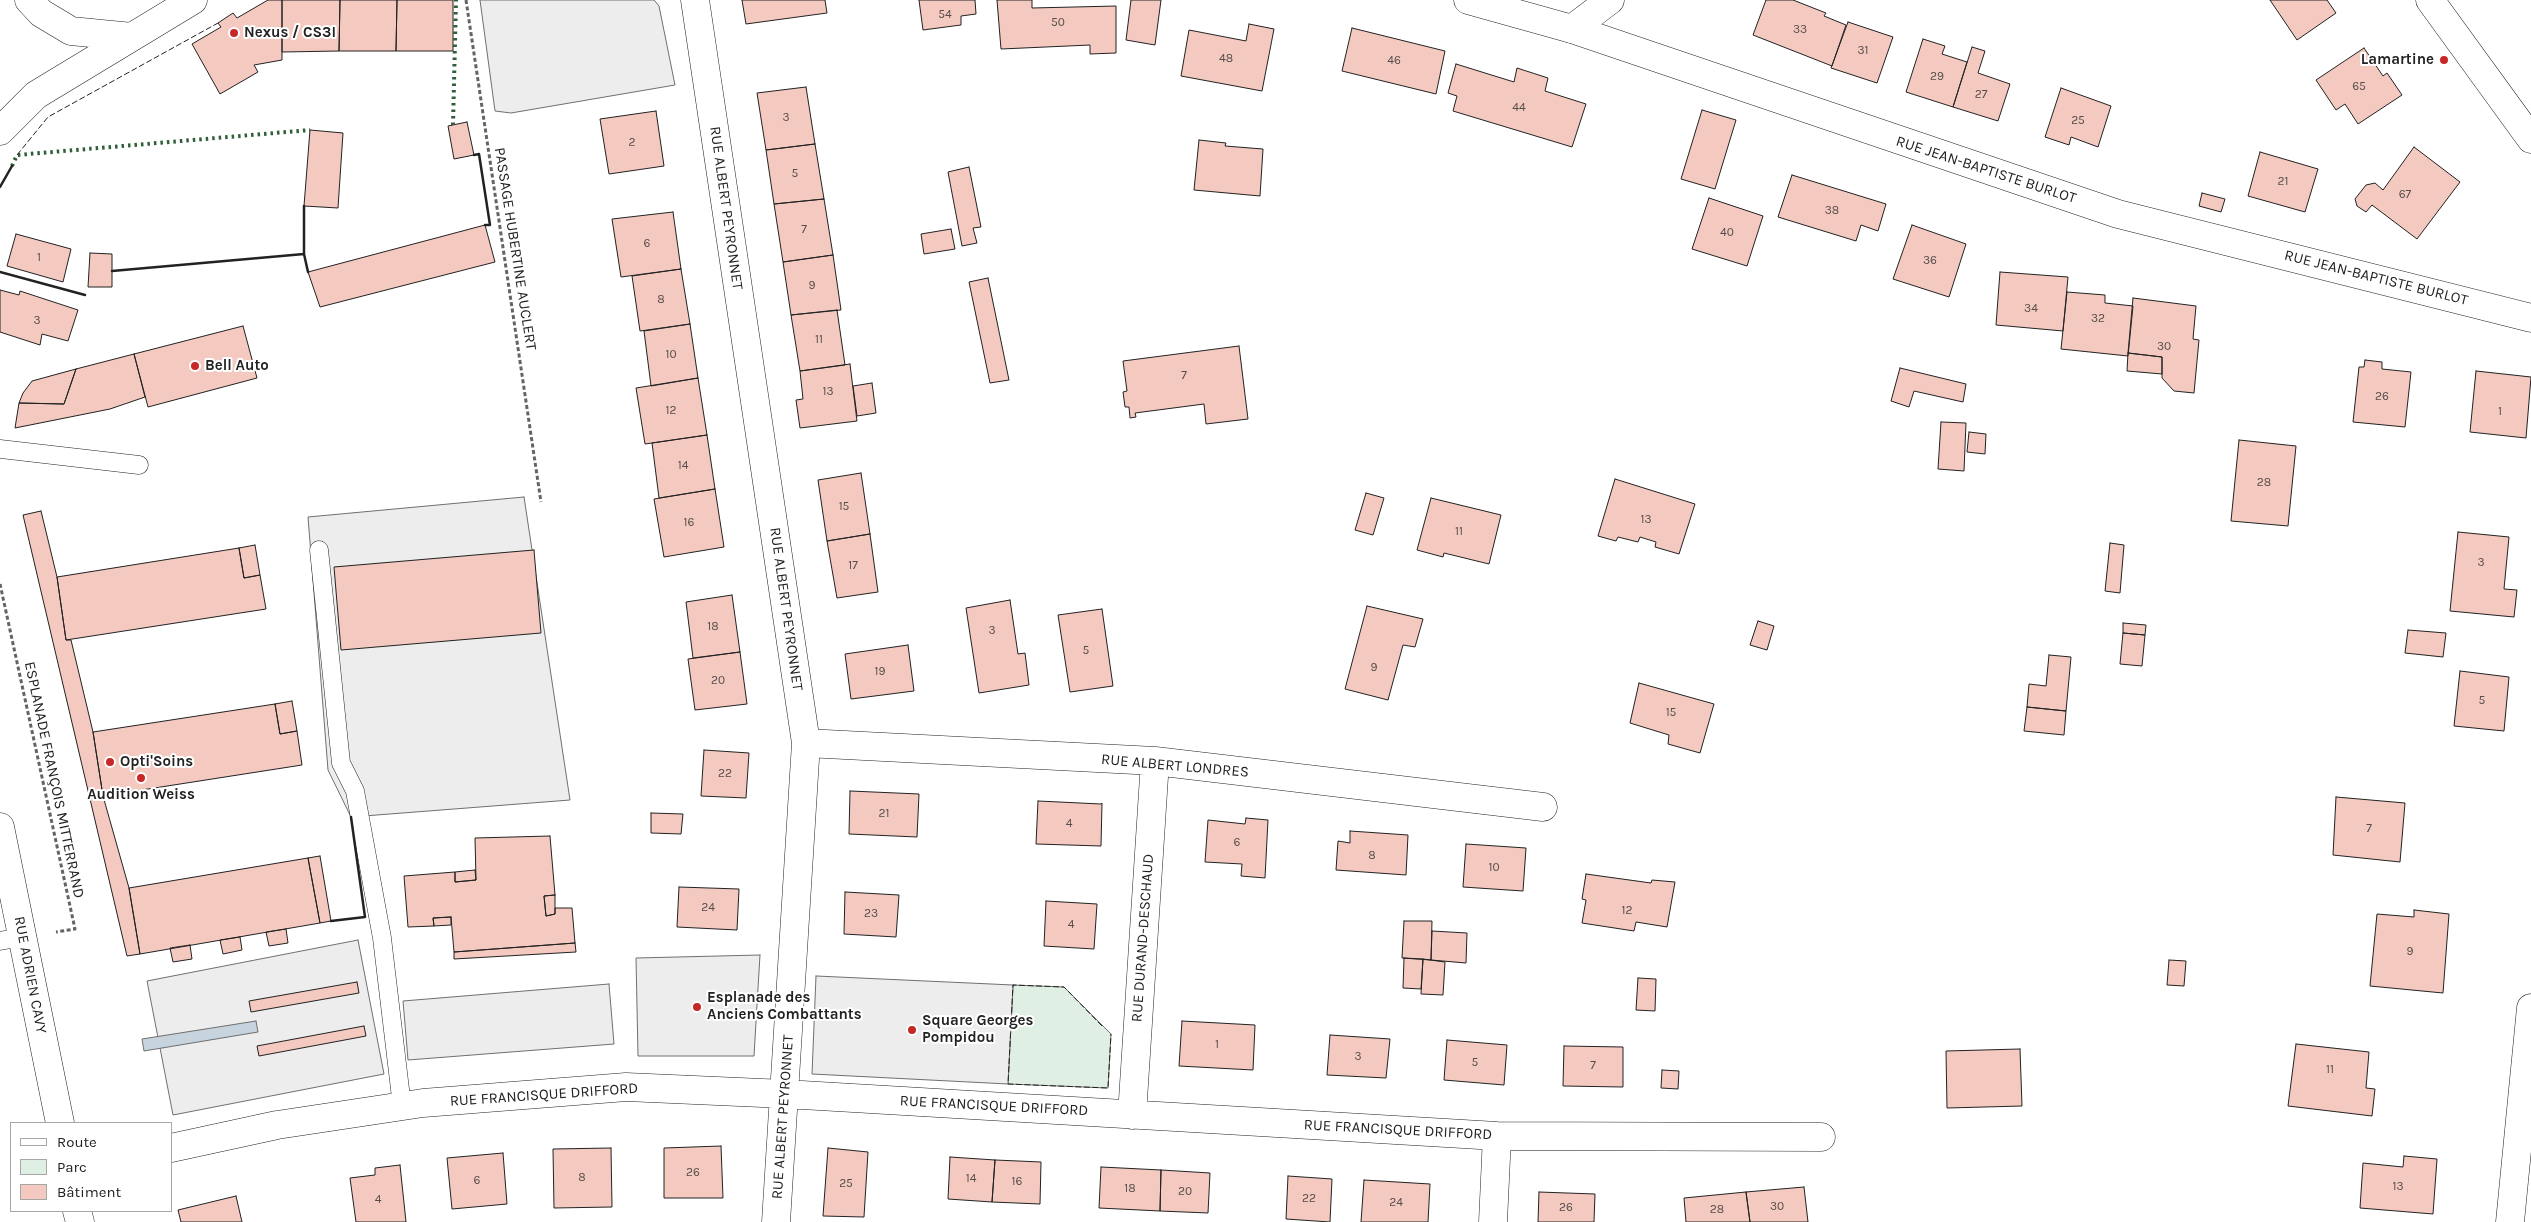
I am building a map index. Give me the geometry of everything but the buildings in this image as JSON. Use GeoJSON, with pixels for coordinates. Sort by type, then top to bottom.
{"type":"FeatureCollection","features":[{"type":"Feature","properties":{"kind":"street"},"geometry":{"type":"LineString","coordinates":[[29,0],[41,13],[71,31],[132,36]]}},
{"type":"Feature","properties":{"kind":"street"},"geometry":{"type":"LineString","coordinates":[[0,131],[36,95],[193,0]]}},
{"type":"Feature","properties":{"kind":"street","name":"RUE ALBERT PEYRONNET"},"geometry":{"type":"LineString","coordinates":[[695,0],[806,743],[776,1222]]}},
{"type":"Feature","properties":{"kind":"street","name":"RUE JEAN-BAPTISTE BURLOT"},"geometry":{"type":"LineString","coordinates":[[1468,0],[1572,29],[2118,214],[2525,313]]}},
{"type":"Feature","properties":{"kind":"street"},"geometry":{"type":"LineString","coordinates":[[1572,29],[1610,0]]}},
{"type":"Feature","properties":{"kind":"street"},"geometry":{"type":"LineString","coordinates":[[2430,0],[2531,139]]}},
{"type":"Feature","properties":{"kind":"street","name":"RUE ALBERT LONDRES"},"geometry":{"type":"LineString","coordinates":[[806,743],[1154,762],[1544,807]]}},
{"type":"Feature","properties":{"kind":"street","name":"RUE DURAND-DESCHAUD"},"geometry":{"type":"LineString","coordinates":[[1132,1114],[1154,762]]}},
{"type":"Feature","properties":{"kind":"street","name":"RUE ADRIEN CAVY"},"geometry":{"type":"LineString","coordinates":[[0,827],[11,939],[60,1122]]}},
{"type":"Feature","properties":{"kind":"street"},"geometry":{"type":"LineString","coordinates":[[2510,1222],[2531,1008]]}},
{"type":"Feature","properties":{"kind":"street","name":"RUE FRANCISQUE DRIFFORD"},"geometry":{"type":"LineString","coordinates":[[172,1148],[278,1125],[402,1106],[626,1087],[785,1094],[1497,1136],[1655,1138],[1820,1137]]}},
{"type":"Feature","properties":{"kind":"street"},"geometry":{"type":"LineString","coordinates":[[1494,1222],[1497,1136]]}},
{"type":"Feature","properties":{"kind":"lane"},"geometry":{"type":"LineString","coordinates":[[0,449],[139,465]]}},
{"type":"Feature","properties":{"kind":"lane"},"geometry":{"type":"LineString","coordinates":[[319,550],[341,763],[355,791],[381,929],[402,1106]]}},
{"type":"Feature","properties":{"kind":"path","name":"PASSAGE HUBERTINE AUCLERT"},"geometry":{"type":"LineString","coordinates":[[466,0],[541,502]]}},
{"type":"Feature","properties":{"kind":"path","name":"ESPLANADE FRANÇOIS MITTERRAND"},"geometry":{"type":"LineString","coordinates":[[0,584],[75,929],[11,939]]}},
{"type":"Feature","properties":{"kind":"green space"},"geometry":{"type":"Polygon","coordinates":[[[1013,985],[1064,987],[1111,1034],[1108,1088],[1008,1084],[1013,985]]]}},
{"type":"Feature","properties":{"kind":"shaded area"},"geometry":{"type":"Polygon","coordinates":[[[480,0],[654,0],[659,6],[675,85],[511,113],[495,111],[480,0]]]}},
{"type":"Feature","properties":{"kind":"shaded area"},"geometry":{"type":"Polygon","coordinates":[[[524,497],[570,800],[351,817],[328,770],[308,517],[524,497]]]}},
{"type":"Feature","properties":{"kind":"shaded area"},"geometry":{"type":"Polygon","coordinates":[[[358,940],[384,1074],[173,1115],[147,981],[358,940]]]}},
{"type":"Feature","properties":{"kind":"shaded area","name":"Esplanade des Anciens Combattants"},"geometry":{"type":"Polygon","coordinates":[[[760,955],[754,1056],[638,1056],[636,958],[760,955]]]}},
{"type":"Feature","properties":{"kind":"shaded area","name":"Square Georges Pompidou"},"geometry":{"type":"Polygon","coordinates":[[[816,976],[1013,985],[1008,1084],[812,1074],[816,976]]]}},
{"type":"Feature","properties":{"kind":"shaded area"},"geometry":{"type":"Polygon","coordinates":[[[609,984],[614,1044],[408,1060],[403,1001],[609,984]]]}},
{"type":"Feature","properties":{"kind":"shaded area"},"geometry":{"type":"Polygon","coordinates":[[[256,1021],[258,1032],[144,1051],[142,1039],[256,1021]]]}},
{"type":"Feature","properties":{"kind":"hedge"},"geometry":{"type":"LineString","coordinates":[[453,125],[456,0]]}},
{"type":"Feature","properties":{"kind":"hedge"},"geometry":{"type":"LineString","coordinates":[[12,166],[17,155],[310,130]]}},
{"type":"Feature","properties":{"kind":"fence"},"geometry":{"type":"LineString","coordinates":[[17,155],[48,117],[218,23]]}},
{"type":"Feature","properties":{"kind":"fence"},"geometry":{"type":"LineString","coordinates":[[1102,1026],[1064,987],[1013,985],[1008,1084],[1108,1088],[1111,1034]]}},
{"type":"Feature","properties":{"kind":"wall"},"geometry":{"type":"LineString","coordinates":[[474,155],[479,154],[490,225],[485,225]]}},
{"type":"Feature","properties":{"kind":"wall"},"geometry":{"type":"LineString","coordinates":[[0,187],[12,166]]}},
{"type":"Feature","properties":{"kind":"wall"},"geometry":{"type":"LineString","coordinates":[[304,206],[304,254],[308,272]]}},
{"type":"Feature","properties":{"kind":"wall"},"geometry":{"type":"LineString","coordinates":[[112,271],[304,254]]}},
{"type":"Feature","properties":{"kind":"wall"},"geometry":{"type":"LineString","coordinates":[[0,272],[85,295]]}},
{"type":"Feature","properties":{"kind":"wall"},"geometry":{"type":"LineString","coordinates":[[331,921],[365,917],[351,817]]}},
{"type":"Feature","properties":{"kind":"place","name":"Nexus / CS3I"},"geometry":{"type":"Point","coordinates":[234,33]}},
{"type":"Feature","properties":{"kind":"place","name":"Lamartine"},"geometry":{"type":"Point","coordinates":[2444,60]}},
{"type":"Feature","properties":{"kind":"place","name":"Bell Auto"},"geometry":{"type":"Point","coordinates":[195,366]}},
{"type":"Feature","properties":{"kind":"place","name":"Opti'Soins"},"geometry":{"type":"Point","coordinates":[110,762]}},
{"type":"Feature","properties":{"kind":"place","name":"Audition Weiss"},"geometry":{"type":"Point","coordinates":[141,778]}},
{"type":"Feature","properties":{"kind":"place","name":"Esplanade des Anciens Combattants"},"geometry":{"type":"Point","coordinates":[697,1007]}},
{"type":"Feature","properties":{"kind":"place","name":"Square Georges Pompidou"},"geometry":{"type":"Point","coordinates":[912,1030]}}]}
